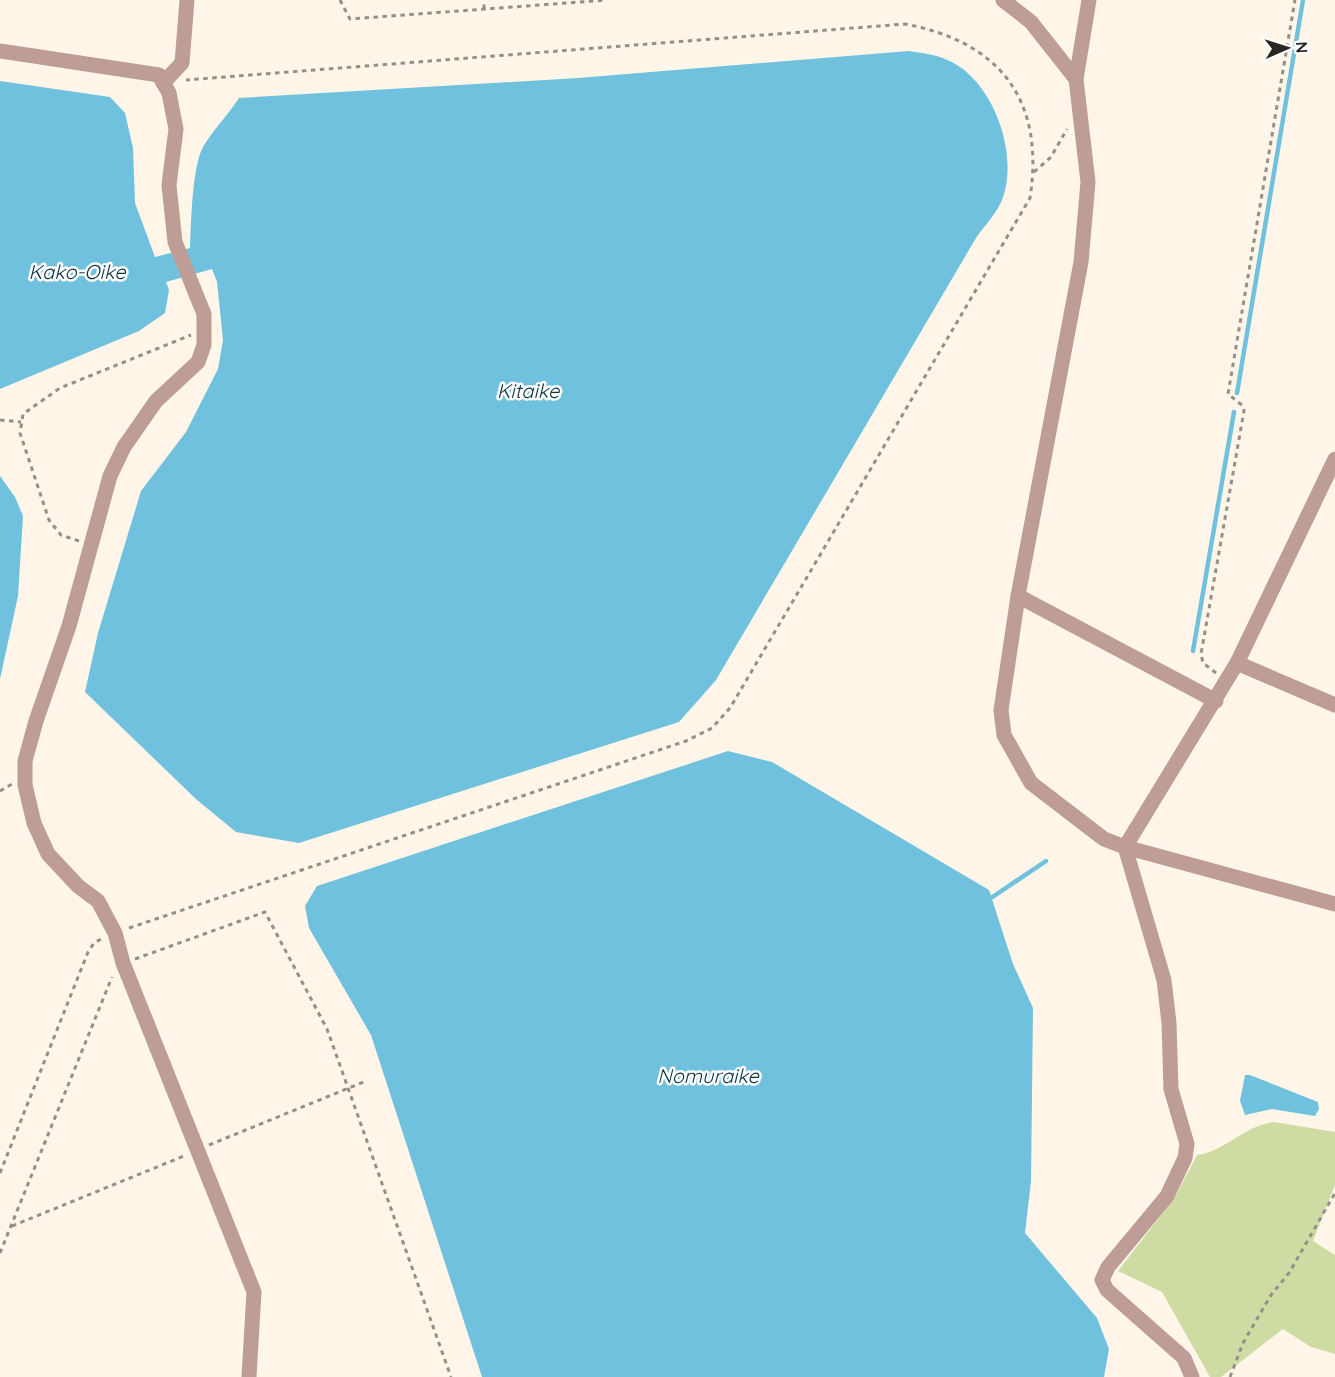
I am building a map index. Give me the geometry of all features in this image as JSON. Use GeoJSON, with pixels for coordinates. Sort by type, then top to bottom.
{"type":"FeatureCollection","features":[{"type":"Feature","properties":{"kind":"street"},"geometry":{"type":"LineString","coordinates":[[163,83],[182,63],[187,0]]}},
{"type":"Feature","properties":{"kind":"street"},"geometry":{"type":"LineString","coordinates":[[1003,0],[1031,22],[1076,79]]}},
{"type":"Feature","properties":{"kind":"street"},"geometry":{"type":"LineString","coordinates":[[1089,0],[1076,79],[1088,182],[1087,216],[1081,262],[1018,596],[1001,710],[1004,735],[1031,783],[1104,839],[1125,847],[1335,904]]}},
{"type":"Feature","properties":{"kind":"street"},"geometry":{"type":"LineString","coordinates":[[0,51],[159,75],[170,93],[176,129],[169,185],[175,242],[204,314],[204,345],[198,362],[156,401],[124,447],[110,477],[69,626],[36,721],[25,761],[25,786],[34,823],[48,854],[78,886],[98,901],[115,933],[123,963],[254,1292],[249,1377]]}},
{"type":"Feature","properties":{"kind":"street"},"geometry":{"type":"LineString","coordinates":[[1192,1377],[1184,1358],[1107,1290],[1102,1280],[1108,1266],[1167,1196],[1185,1158],[1187,1144],[1171,1089],[1169,1023],[1164,980],[1125,847],[1229,679],[1335,459]]}},
{"type":"Feature","properties":{"kind":"street"},"geometry":{"type":"LineString","coordinates":[[1018,596],[1216,701]]}},
{"type":"Feature","properties":{"kind":"street"},"geometry":{"type":"LineString","coordinates":[[1237,663],[1335,705]]}},
{"type":"Feature","properties":{"kind":"path"},"geometry":{"type":"LineString","coordinates":[[340,0],[350,19],[473,8],[607,0]]}},
{"type":"Feature","properties":{"kind":"path"},"geometry":{"type":"LineString","coordinates":[[473,0],[473,8]]}},
{"type":"Feature","properties":{"kind":"path"},"geometry":{"type":"LineString","coordinates":[[484,0],[484,9]]}},
{"type":"Feature","properties":{"kind":"path"},"geometry":{"type":"LineString","coordinates":[[1229,679],[1207,669],[1201,654],[1244,411],[1243,406],[1228,394],[1295,0]]}},
{"type":"Feature","properties":{"kind":"path"},"geometry":{"type":"LineString","coordinates":[[0,1173],[88,952],[94,943],[115,933],[686,741],[712,728],[730,708],[1030,198],[1034,172],[1030,123],[1008,78],[986,58],[959,39],[905,24],[216,76],[163,83]]}},
{"type":"Feature","properties":{"kind":"path"},"geometry":{"type":"LineString","coordinates":[[1034,172],[1052,157],[1078,106]]}},
{"type":"Feature","properties":{"kind":"path"},"geometry":{"type":"LineString","coordinates":[[91,545],[61,535],[50,520],[20,433],[23,414],[60,388],[204,331]]}},
{"type":"Feature","properties":{"kind":"path"},"geometry":{"type":"LineString","coordinates":[[0,420],[21,422]]}},
{"type":"Feature","properties":{"kind":"path"},"geometry":{"type":"LineString","coordinates":[[0,1253],[115,971],[123,963],[265,912],[327,1029],[451,1377]]}},
{"type":"Feature","properties":{"kind":"path"},"geometry":{"type":"LineString","coordinates":[[1230,1377],[1243,1343],[1271,1295],[1289,1273],[1335,1193]]}},
{"type":"Feature","properties":{"kind":"green space"},"geometry":{"type":"Polygon","coordinates":[[[1274,1122],[1335,1132],[1335,1185],[1313,1241],[1335,1255],[1335,1354],[1311,1347],[1283,1329],[1221,1377],[1210,1377],[1162,1292],[1118,1271],[1175,1197],[1197,1155],[1216,1149],[1253,1128],[1274,1122]]]}},
{"type":"Feature","properties":{"kind":"water","name":"Kitaike"},"geometry":{"type":"Polygon","coordinates":[[[909,51],[941,57],[962,68],[977,82],[989,100],[1005,140],[1007,182],[1002,200],[994,215],[976,238],[716,680],[679,722],[299,843],[236,832],[197,800],[85,692],[98,633],[141,491],[186,432],[218,369],[223,340],[217,282],[212,269],[166,282],[169,290],[165,313],[139,331],[0,389],[0,81],[110,97],[125,113],[133,148],[135,203],[155,257],[190,248],[193,196],[199,156],[207,141],[239,98],[578,78],[909,51]]]}},
{"type":"Feature","properties":{"kind":"water"},"geometry":{"type":"Polygon","coordinates":[[[0,476],[15,497],[23,516],[18,596],[0,679],[0,476]]]}},
{"type":"Feature","properties":{"kind":"water","name":"Nomuraike"},"geometry":{"type":"Polygon","coordinates":[[[728,751],[772,762],[989,890],[1013,964],[1033,1008],[1031,1181],[1025,1233],[1097,1318],[1109,1349],[1104,1377],[482,1377],[371,1035],[309,928],[305,906],[317,886],[728,751]]]}},
{"type":"Feature","properties":{"kind":"water"},"geometry":{"type":"Polygon","coordinates":[[[1245,1075],[1318,1102],[1319,1109],[1315,1116],[1272,1109],[1245,1115],[1240,1101],[1245,1075]]]}},
{"type":"Feature","properties":{"kind":"waterway"},"geometry":{"type":"LineString","coordinates":[[1237,393],[1303,0]]}},
{"type":"Feature","properties":{"kind":"waterway"},"geometry":{"type":"LineString","coordinates":[[1193,651],[1234,412]]}},
{"type":"Feature","properties":{"kind":"waterway"},"geometry":{"type":"LineString","coordinates":[[988,900],[1046,861]]}},
{"type":"Feature","properties":{"kind":"water label","name":"Kako-Oike"},"geometry":{"type":"Point","coordinates":[77,271]}}]}
